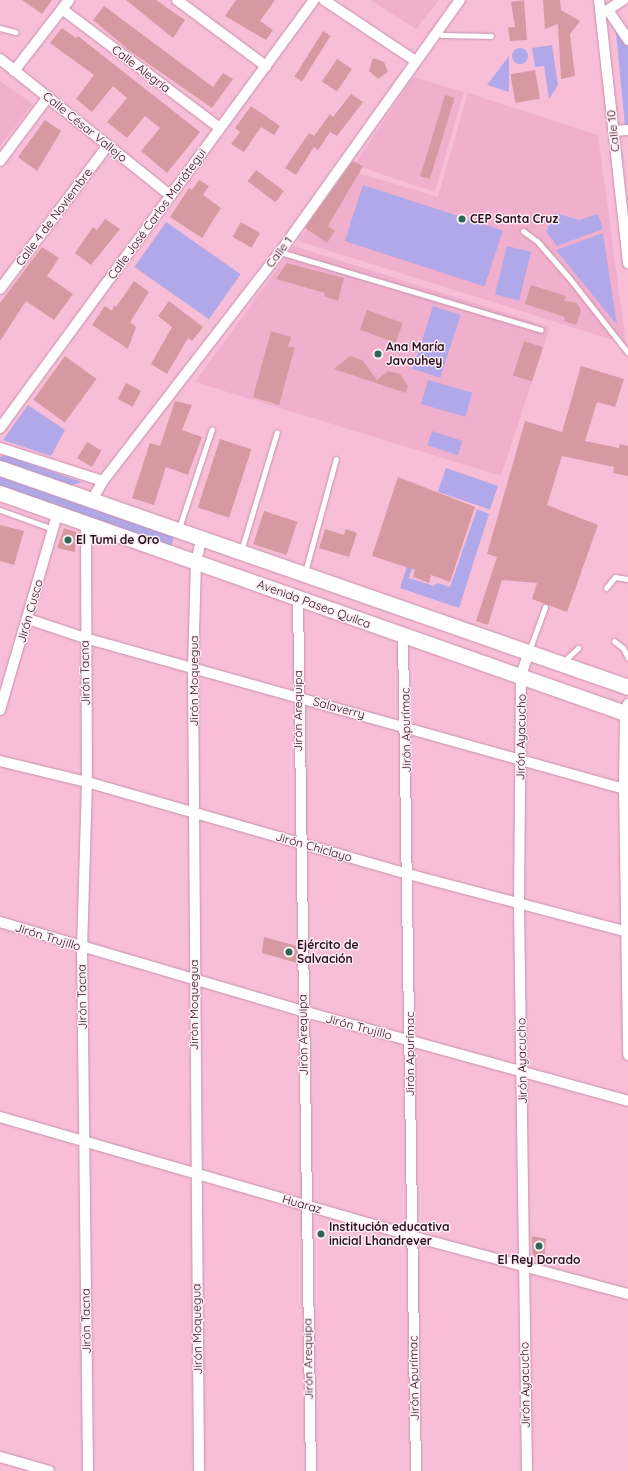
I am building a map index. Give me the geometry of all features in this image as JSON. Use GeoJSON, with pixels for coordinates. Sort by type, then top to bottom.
{"type":"FeatureCollection","features":[{"type":"Feature","properties":{"kind":"main road","name":"Avenida Paseo Quilca"},"geometry":{"type":"LineString","coordinates":[[0,468],[201,540],[628,687]]}},
{"type":"Feature","properties":{"kind":"main road","name":"Avenida Paseo Quilca"},"geometry":{"type":"LineString","coordinates":[[0,493],[58,512],[403,636],[627,711]]}},
{"type":"Feature","properties":{"kind":"street"},"geometry":{"type":"LineString","coordinates":[[14,70],[69,0]]}},
{"type":"Feature","properties":{"kind":"street"},"geometry":{"type":"LineString","coordinates":[[177,0],[266,66]]}},
{"type":"Feature","properties":{"kind":"street","name":"Calle José Carlos Mariátegui"},"geometry":{"type":"LineString","coordinates":[[0,428],[314,0]]}},
{"type":"Feature","properties":{"kind":"street"},"geometry":{"type":"LineString","coordinates":[[324,0],[414,60]]}},
{"type":"Feature","properties":{"kind":"street","name":"Calle 1"},"geometry":{"type":"LineString","coordinates":[[92,500],[103,481],[280,252],[414,60],[460,0]]}},
{"type":"Feature","properties":{"kind":"street","name":"Calle 10"},"geometry":{"type":"LineString","coordinates":[[599,0],[604,12],[613,131],[628,263]]}},
{"type":"Feature","properties":{"kind":"street"},"geometry":{"type":"LineString","coordinates":[[624,0],[604,12],[628,40]]}},
{"type":"Feature","properties":{"kind":"street","name":"Calle Alegría"},"geometry":{"type":"LineString","coordinates":[[62,9],[220,128]]}},
{"type":"Feature","properties":{"kind":"street","name":"Calle César Vallejo"},"geometry":{"type":"LineString","coordinates":[[0,59],[171,196]]}},
{"type":"Feature","properties":{"kind":"street"},"geometry":{"type":"LineString","coordinates":[[0,161],[48,97]]}},
{"type":"Feature","properties":{"kind":"street"},"geometry":{"type":"LineString","coordinates":[[613,131],[628,130]]}},
{"type":"Feature","properties":{"kind":"street","name":"Calle 4 de Noviembre"},"geometry":{"type":"LineString","coordinates":[[0,289],[108,145]]}},
{"type":"Feature","properties":{"kind":"street"},"geometry":{"type":"LineString","coordinates":[[0,448],[103,481]]}},
{"type":"Feature","properties":{"kind":"street","name":"Jirón Cusco"},"geometry":{"type":"LineString","coordinates":[[0,710],[28,619],[58,512]]}},
{"type":"Feature","properties":{"kind":"street","name":"Jirón Tacna"},"geometry":{"type":"LineString","coordinates":[[86,522],[85,638],[87,782],[82,947],[83,1140],[88,1471]]}},
{"type":"Feature","properties":{"kind":"street","name":"Jirón Moquegua"},"geometry":{"type":"LineString","coordinates":[[199,1471],[195,1173],[193,669],[196,562],[201,540]]}},
{"type":"Feature","properties":{"kind":"street","name":"Jirón Arequipa"},"geometry":{"type":"LineString","coordinates":[[298,598],[302,1012],[310,1471]]}},
{"type":"Feature","properties":{"kind":"street","name":"Salaverry"},"geometry":{"type":"LineString","coordinates":[[28,619],[85,638],[193,669],[406,726],[626,789]]}},
{"type":"Feature","properties":{"kind":"street","name":"Jirón Apurímac"},"geometry":{"type":"LineString","coordinates":[[403,636],[406,726],[411,1236],[416,1471]]}},
{"type":"Feature","properties":{"kind":"street","name":"Jirón Ayacucho"},"geometry":{"type":"LineString","coordinates":[[527,1471],[522,1264],[522,1070],[519,904],[521,675],[529,652]]}},
{"type":"Feature","properties":{"kind":"street"},"geometry":{"type":"LineString","coordinates":[[627,711],[626,932],[628,1055]]}},
{"type":"Feature","properties":{"kind":"street","name":"Jirón Chiclayo"},"geometry":{"type":"LineString","coordinates":[[0,761],[87,782],[194,814],[300,842],[408,874],[626,932]]}},
{"type":"Feature","properties":{"kind":"street","name":"Jirón Trujillo"},"geometry":{"type":"LineString","coordinates":[[0,922],[82,947],[194,977],[302,1012],[522,1070],[628,1101]]}},
{"type":"Feature","properties":{"kind":"street","name":"Huaraz"},"geometry":{"type":"LineString","coordinates":[[0,1117],[411,1236],[522,1264],[628,1294]]}},
{"type":"Feature","properties":{"kind":"street"},"geometry":{"type":"LineString","coordinates":[[0,1457],[48,1471]]}},
{"type":"Feature","properties":{"kind":"lane"},"geometry":{"type":"LineString","coordinates":[[0,28],[15,32]]}},
{"type":"Feature","properties":{"kind":"lane"},"geometry":{"type":"LineString","coordinates":[[436,31],[442,35],[491,36]]}},
{"type":"Feature","properties":{"kind":"lane"},"geometry":{"type":"LineString","coordinates":[[523,231],[537,241],[570,279],[628,353]]}},
{"type":"Feature","properties":{"kind":"lane"},"geometry":{"type":"LineString","coordinates":[[280,252],[541,330]]}},
{"type":"Feature","properties":{"kind":"lane"},"geometry":{"type":"LineString","coordinates":[[178,531],[212,429]]}},
{"type":"Feature","properties":{"kind":"lane"},"geometry":{"type":"LineString","coordinates":[[240,553],[277,432]]}},
{"type":"Feature","properties":{"kind":"lane"},"geometry":{"type":"LineString","coordinates":[[304,575],[336,459]]}},
{"type":"Feature","properties":{"kind":"lane"},"geometry":{"type":"LineString","coordinates":[[0,510],[53,529]]}},
{"type":"Feature","properties":{"kind":"lane"},"geometry":{"type":"LineString","coordinates":[[606,588],[615,577],[628,579]]}},
{"type":"Feature","properties":{"kind":"lane"},"geometry":{"type":"LineString","coordinates":[[529,652],[545,607]]}},
{"type":"Feature","properties":{"kind":"lane"},"geometry":{"type":"LineString","coordinates":[[614,641],[623,648],[628,658]]}},
{"type":"Feature","properties":{"kind":"lane"},"geometry":{"type":"LineString","coordinates":[[561,663],[578,648]]}},
{"type":"Feature","properties":{"kind":"shaded area"},"geometry":{"type":"Polygon","coordinates":[[[370,0],[439,0],[416,29],[370,0]]]}},
{"type":"Feature","properties":{"kind":"shaded area"},"geometry":{"type":"Polygon","coordinates":[[[615,23],[628,43],[628,126],[625,126],[615,23]]]}},
{"type":"Feature","properties":{"kind":"shaded area"},"geometry":{"type":"Polygon","coordinates":[[[552,45],[558,85],[549,99],[544,66],[535,67],[532,48],[552,45]]]}},
{"type":"Feature","properties":{"kind":"shaded area"},"geometry":{"type":"Polygon","coordinates":[[[520,48],[527,53],[528,56],[523,63],[520,64],[513,59],[512,56],[517,49],[520,48]]]}},
{"type":"Feature","properties":{"kind":"shaded area"},"geometry":{"type":"Polygon","coordinates":[[[509,56],[509,92],[487,85],[509,56]]]}},
{"type":"Feature","properties":{"kind":"shaded area"},"geometry":{"type":"Polygon","coordinates":[[[413,77],[464,92],[435,192],[354,165],[413,77]]]}},
{"type":"Feature","properties":{"kind":"shaded area"},"geometry":{"type":"Polygon","coordinates":[[[0,81],[33,104],[0,146],[0,81]]]}},
{"type":"Feature","properties":{"kind":"shaded area","name":"CEP Santa Cruz"},"geometry":{"type":"Polygon","coordinates":[[[468,93],[598,135],[626,344],[298,241],[352,171],[438,197],[468,93]]]}},
{"type":"Feature","properties":{"kind":"shaded area"},"geometry":{"type":"Polygon","coordinates":[[[363,185],[503,230],[485,287],[345,241],[363,185]]]}},
{"type":"Feature","properties":{"kind":"shaded area"},"geometry":{"type":"Polygon","coordinates":[[[555,213],[579,220],[598,214],[603,229],[557,246],[546,232],[555,213]]]}},
{"type":"Feature","properties":{"kind":"shaded area"},"geometry":{"type":"Polygon","coordinates":[[[166,222],[241,274],[209,319],[134,267],[166,222]]]}},
{"type":"Feature","properties":{"kind":"shaded area"},"geometry":{"type":"Polygon","coordinates":[[[603,233],[608,267],[617,325],[556,250],[603,233]]]}},
{"type":"Feature","properties":{"kind":"shaded area","name":"Ana María Javouhey"},"geometry":{"type":"Polygon","coordinates":[[[294,246],[550,327],[501,476],[195,382],[294,246]]]}},
{"type":"Feature","properties":{"kind":"shaded area"},"geometry":{"type":"Polygon","coordinates":[[[507,246],[531,252],[519,301],[495,295],[507,246]]]}},
{"type":"Feature","properties":{"kind":"shaded area"},"geometry":{"type":"Polygon","coordinates":[[[433,306],[461,315],[440,378],[413,369],[433,306]]]}},
{"type":"Feature","properties":{"kind":"shaded area"},"geometry":{"type":"Polygon","coordinates":[[[428,380],[472,393],[465,417],[421,404],[428,380]]]}},
{"type":"Feature","properties":{"kind":"shaded area"},"geometry":{"type":"Polygon","coordinates":[[[28,405],[65,430],[51,456],[3,440],[28,405]]]}},
{"type":"Feature","properties":{"kind":"shaded area"},"geometry":{"type":"Polygon","coordinates":[[[432,431],[462,441],[458,455],[427,445],[432,431]]]}},
{"type":"Feature","properties":{"kind":"shaded area"},"geometry":{"type":"Polygon","coordinates":[[[5,455],[82,482],[69,486],[0,465],[0,457],[5,455]]]}},
{"type":"Feature","properties":{"kind":"shaded area"},"geometry":{"type":"Polygon","coordinates":[[[446,468],[498,486],[490,510],[438,492],[446,468]]]}},
{"type":"Feature","properties":{"kind":"shaded area"},"geometry":{"type":"Polygon","coordinates":[[[0,477],[174,537],[170,547],[0,489],[0,477]]]}},
{"type":"Feature","properties":{"kind":"shaded area"},"geometry":{"type":"Polygon","coordinates":[[[426,508],[432,510],[409,578],[434,586],[437,583],[450,587],[477,509],[489,514],[459,608],[400,588],[426,508]]]}},
{"type":"Feature","properties":{"kind":"building"},"geometry":{"type":"Polygon","coordinates":[[[22,0],[52,0],[42,14],[22,0]]]}},
{"type":"Feature","properties":{"kind":"building"},"geometry":{"type":"Polygon","coordinates":[[[126,0],[156,0],[185,20],[173,38],[126,0]]]}},
{"type":"Feature","properties":{"kind":"building"},"geometry":{"type":"Polygon","coordinates":[[[236,0],[275,0],[260,21],[273,30],[266,40],[225,16],[236,0]]]}},
{"type":"Feature","properties":{"kind":"building"},"geometry":{"type":"Polygon","coordinates":[[[524,0],[527,40],[510,41],[508,27],[515,27],[511,2],[524,0]]]}},
{"type":"Feature","properties":{"kind":"building"},"geometry":{"type":"Polygon","coordinates":[[[543,0],[560,0],[561,10],[580,21],[570,34],[575,76],[561,79],[558,24],[545,29],[543,0]]]}},
{"type":"Feature","properties":{"kind":"building"},"geometry":{"type":"Polygon","coordinates":[[[104,6],[213,87],[223,73],[233,79],[212,108],[130,51],[93,20],[104,6]]]}},
{"type":"Feature","properties":{"kind":"building"},"geometry":{"type":"Polygon","coordinates":[[[62,28],[76,38],[78,36],[200,132],[167,173],[141,151],[160,128],[145,116],[127,138],[107,122],[127,98],[113,86],[92,112],[76,99],[94,75],[50,43],[62,28]]]}},
{"type":"Feature","properties":{"kind":"building"},"geometry":{"type":"Polygon","coordinates":[[[323,31],[331,36],[302,82],[294,77],[323,31]]]}},
{"type":"Feature","properties":{"kind":"building"},"geometry":{"type":"Polygon","coordinates":[[[373,58],[384,62],[388,72],[378,79],[369,71],[373,58]]]}},
{"type":"Feature","properties":{"kind":"building"},"geometry":{"type":"Polygon","coordinates":[[[337,59],[352,69],[337,91],[322,81],[337,59]]]}},
{"type":"Feature","properties":{"kind":"building"},"geometry":{"type":"Polygon","coordinates":[[[535,70],[540,99],[515,103],[510,74],[535,70]]]}},
{"type":"Feature","properties":{"kind":"building"},"geometry":{"type":"Polygon","coordinates":[[[351,94],[363,102],[337,136],[330,132],[318,150],[314,147],[296,175],[285,168],[309,133],[314,136],[330,114],[333,117],[351,94]]]}},
{"type":"Feature","properties":{"kind":"building"},"geometry":{"type":"Polygon","coordinates":[[[445,95],[455,98],[430,179],[420,176],[445,95]]]}},
{"type":"Feature","properties":{"kind":"building"},"geometry":{"type":"Polygon","coordinates":[[[251,106],[280,126],[274,135],[261,127],[244,152],[231,144],[240,132],[235,128],[251,106]]]}},
{"type":"Feature","properties":{"kind":"building"},"geometry":{"type":"Polygon","coordinates":[[[45,120],[61,131],[37,171],[18,157],[45,120]]]}},
{"type":"Feature","properties":{"kind":"building"},"geometry":{"type":"Polygon","coordinates":[[[353,161],[363,166],[328,226],[335,231],[327,243],[305,228],[353,161]]]}},
{"type":"Feature","properties":{"kind":"building"},"geometry":{"type":"Polygon","coordinates":[[[256,170],[284,191],[276,202],[248,181],[256,170]]]}},
{"type":"Feature","properties":{"kind":"building"},"geometry":{"type":"Polygon","coordinates":[[[199,180],[209,186],[203,195],[221,208],[202,238],[170,217],[189,188],[192,190],[199,180]]]}},
{"type":"Feature","properties":{"kind":"building"},"geometry":{"type":"Polygon","coordinates":[[[105,219],[120,229],[91,265],[75,253],[93,227],[97,230],[105,219]]]}},
{"type":"Feature","properties":{"kind":"building"},"geometry":{"type":"Polygon","coordinates":[[[241,222],[260,233],[252,248],[232,237],[241,222]]]}},
{"type":"Feature","properties":{"kind":"building"},"geometry":{"type":"Polygon","coordinates":[[[42,247],[59,258],[47,276],[73,294],[54,320],[26,301],[0,341],[0,303],[42,247]]]}},
{"type":"Feature","properties":{"kind":"building"},"geometry":{"type":"Polygon","coordinates":[[[287,263],[344,278],[338,301],[324,296],[325,293],[276,279],[287,263]]]}},
{"type":"Feature","properties":{"kind":"building"},"geometry":{"type":"Polygon","coordinates":[[[134,281],[149,292],[130,322],[136,327],[128,349],[92,325],[105,306],[112,311],[114,305],[116,307],[134,281]]]}},
{"type":"Feature","properties":{"kind":"building"},"geometry":{"type":"Polygon","coordinates":[[[531,285],[566,296],[564,301],[577,303],[581,310],[576,325],[564,321],[565,317],[525,304],[531,285]]]}},
{"type":"Feature","properties":{"kind":"building"},"geometry":{"type":"Polygon","coordinates":[[[169,301],[203,327],[192,341],[188,338],[167,374],[151,364],[172,327],[158,316],[169,301]]]}},
{"type":"Feature","properties":{"kind":"building"},"geometry":{"type":"Polygon","coordinates":[[[367,310],[403,323],[396,343],[360,330],[367,310]]]}},
{"type":"Feature","properties":{"kind":"building"},"geometry":{"type":"Polygon","coordinates":[[[271,331],[291,337],[288,347],[295,347],[279,405],[253,397],[271,331]]]}},
{"type":"Feature","properties":{"kind":"building"},"geometry":{"type":"Polygon","coordinates":[[[524,341],[543,347],[532,381],[513,375],[524,341]]]}},
{"type":"Feature","properties":{"kind":"building"},"geometry":{"type":"Polygon","coordinates":[[[65,356],[97,379],[65,423],[33,400],[65,356]]]}},
{"type":"Feature","properties":{"kind":"building"},"geometry":{"type":"Polygon","coordinates":[[[350,356],[362,360],[377,380],[388,371],[400,374],[408,386],[406,393],[334,369],[350,356]]]}},
{"type":"Feature","properties":{"kind":"building"},"geometry":{"type":"Polygon","coordinates":[[[581,366],[624,379],[615,407],[597,402],[585,441],[619,448],[620,444],[628,446],[628,476],[613,473],[614,467],[562,456],[547,505],[598,525],[567,612],[532,599],[537,583],[502,580],[488,625],[476,621],[497,557],[487,554],[525,421],[562,432],[581,366]]]}},
{"type":"Feature","properties":{"kind":"building"},"geometry":{"type":"Polygon","coordinates":[[[126,383],[141,391],[133,407],[118,399],[126,383]]]}},
{"type":"Feature","properties":{"kind":"building"},"geometry":{"type":"Polygon","coordinates":[[[175,401],[192,405],[182,430],[202,437],[188,475],[166,467],[154,505],[132,498],[150,443],[160,446],[175,401]]]}},
{"type":"Feature","properties":{"kind":"building"},"geometry":{"type":"Polygon","coordinates":[[[220,439],[251,449],[229,518],[198,507],[220,439]]]}},
{"type":"Feature","properties":{"kind":"building"},"geometry":{"type":"Polygon","coordinates":[[[87,442],[102,451],[92,467],[77,458],[87,442]]]}},
{"type":"Feature","properties":{"kind":"building"},"geometry":{"type":"Polygon","coordinates":[[[398,477],[475,507],[450,582],[431,575],[429,583],[413,577],[415,570],[372,556],[398,477]]]}},
{"type":"Feature","properties":{"kind":"building"},"geometry":{"type":"Polygon","coordinates":[[[264,511],[297,522],[286,555],[253,544],[264,511]]]}},
{"type":"Feature","properties":{"kind":"building"},"geometry":{"type":"Polygon","coordinates":[[[0,525],[24,531],[14,565],[0,561],[0,525]]]}},
{"type":"Feature","properties":{"kind":"building","name":"El Tumi de Oro"},"geometry":{"type":"Polygon","coordinates":[[[64,528],[76,532],[75,552],[57,548],[64,528]]]}},
{"type":"Feature","properties":{"kind":"building"},"geometry":{"type":"Polygon","coordinates":[[[325,529],[344,535],[346,529],[357,533],[349,557],[319,548],[325,529]]]}},
{"type":"Feature","properties":{"kind":"building"},"geometry":{"type":"Polygon","coordinates":[[[264,937],[297,946],[297,963],[262,953],[264,937]]]}},
{"type":"Feature","properties":{"kind":"building","name":"El Rey Dorado"},"geometry":{"type":"Polygon","coordinates":[[[532,1236],[546,1239],[544,1262],[536,1259],[532,1252],[532,1236]]]}},
{"type":"Feature","properties":{"kind":"place","name":"CEP Santa Cruz"},"geometry":{"type":"Point","coordinates":[462,219]}},
{"type":"Feature","properties":{"kind":"place","name":"Ana María Javouhey"},"geometry":{"type":"Point","coordinates":[378,354]}},
{"type":"Feature","properties":{"kind":"place","name":"El Tumi de Oro"},"geometry":{"type":"Point","coordinates":[68,540]}},
{"type":"Feature","properties":{"kind":"place","name":"Ejército de Salvación"},"geometry":{"type":"Point","coordinates":[289,952]}},
{"type":"Feature","properties":{"kind":"place","name":"Institución educativa inicial Lhandrever"},"geometry":{"type":"Point","coordinates":[321,1234]}},
{"type":"Feature","properties":{"kind":"place","name":"El Rey Dorado"},"geometry":{"type":"Point","coordinates":[539,1246]}}]}
